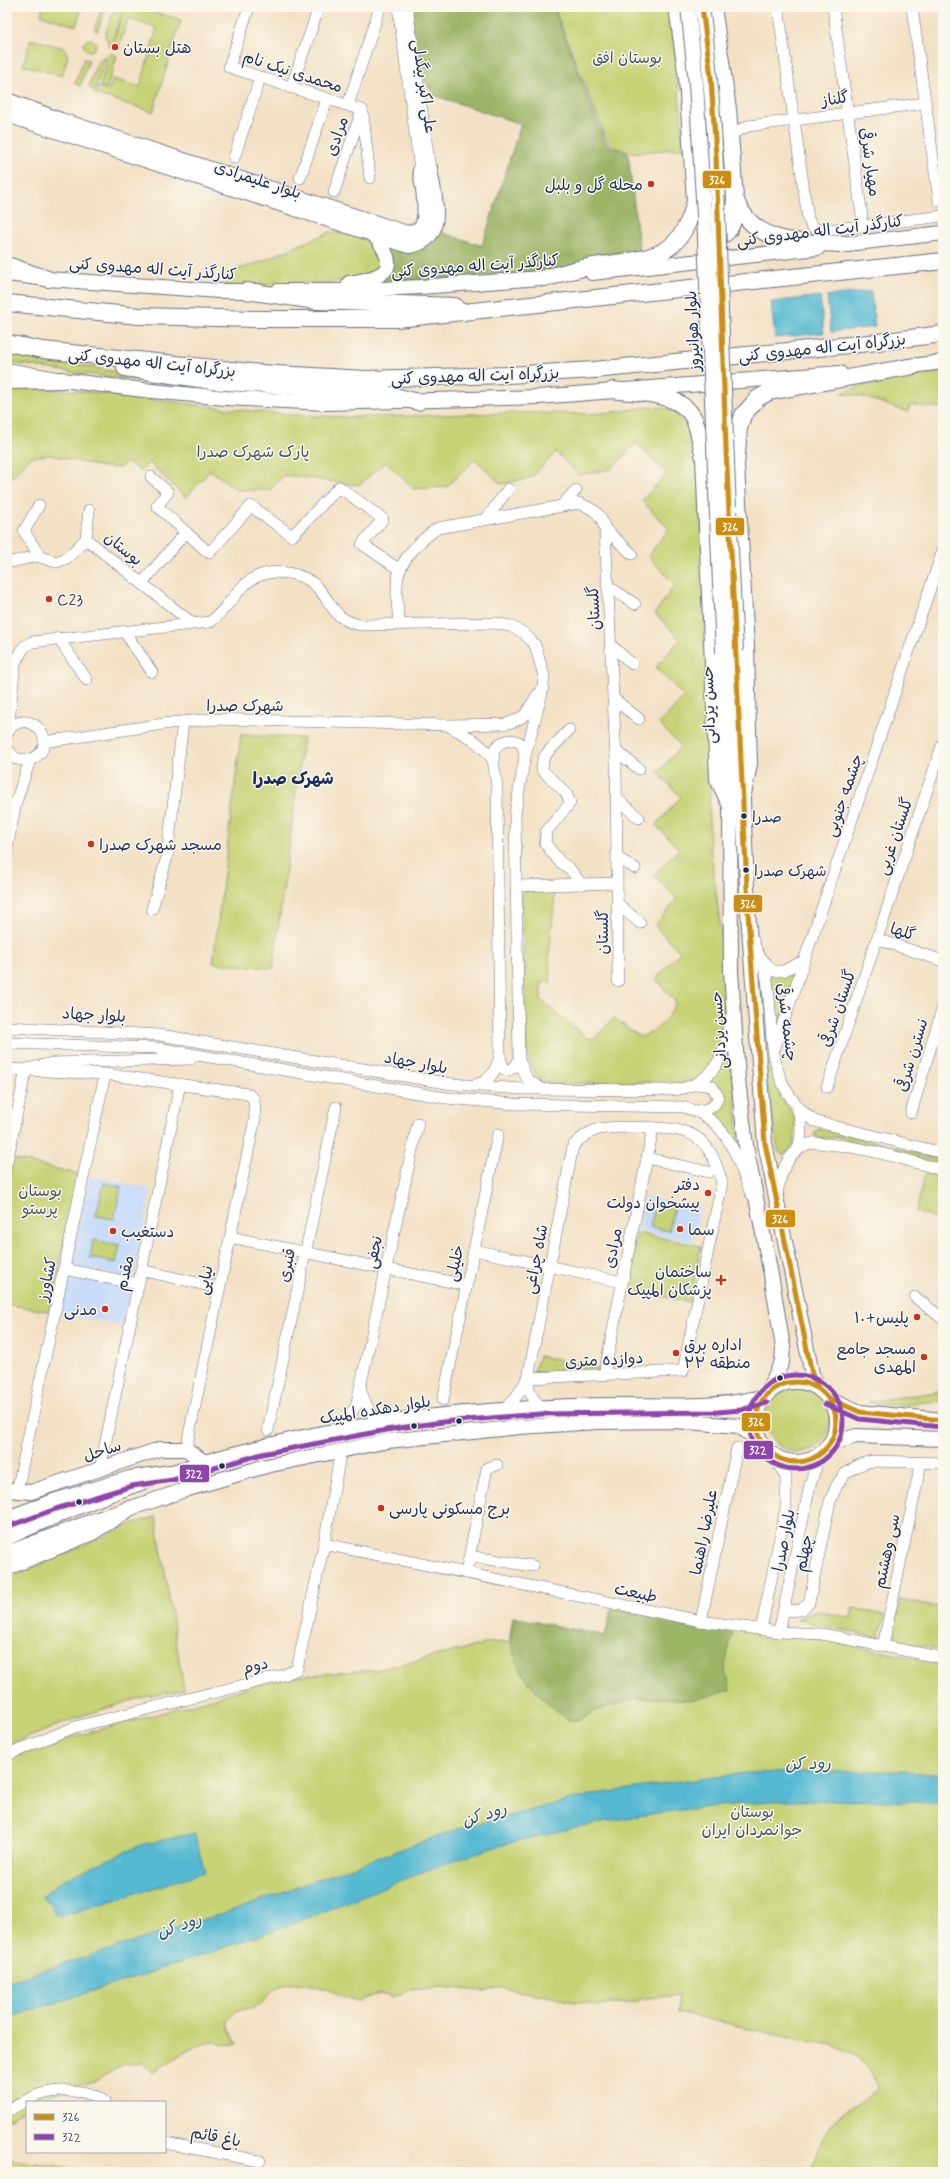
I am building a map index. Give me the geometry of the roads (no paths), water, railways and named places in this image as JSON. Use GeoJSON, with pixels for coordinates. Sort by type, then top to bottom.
{"type":"FeatureCollection","features":[{"type":"Feature","properties":{"kind":"highway"},"geometry":{"type":"LineString","coordinates":[[677,7],[687,79],[695,201],[699,222],[704,231],[710,236],[718,237],[724,234],[731,227],[735,198],[728,109],[713,7]]}},
{"type":"Feature","properties":{"kind":"highway"},"geometry":{"type":"LineString","coordinates":[[735,198],[739,210],[746,219],[768,235],[789,241],[849,244]]}},
{"type":"Feature","properties":{"kind":"highway"},"geometry":{"type":"LineString","coordinates":[[544,278],[585,267],[657,255],[677,242],[685,231],[691,220],[695,201]]}},
{"type":"Feature","properties":{"kind":"highway"},"geometry":{"type":"LineString","coordinates":[[7,303],[139,316],[257,319],[397,319],[943,261]]}},
{"type":"Feature","properties":{"kind":"highway"},"geometry":{"type":"LineString","coordinates":[[7,265],[48,279]]}},
{"type":"Feature","properties":{"kind":"highway"},"geometry":{"type":"LineString","coordinates":[[246,291],[317,301],[428,304],[487,309]]}},
{"type":"Feature","properties":{"kind":"highway","name":"بزرگراه آیت اله مهدوی کنی"},"geometry":{"type":"LineString","coordinates":[[7,343],[43,350],[260,373],[365,379],[507,375],[594,370],[862,344],[943,334]]}},
{"type":"Feature","properties":{"kind":"highway"},"geometry":{"type":"LineString","coordinates":[[43,350],[135,371],[212,381],[382,393],[418,402]]}},
{"type":"Feature","properties":{"kind":"highway"},"geometry":{"type":"LineString","coordinates":[[736,466],[739,428],[743,415],[758,398],[769,392],[791,387],[914,366]]}},
{"type":"Feature","properties":{"kind":"highway"},"geometry":{"type":"LineString","coordinates":[[7,381],[62,380]]}},
{"type":"Feature","properties":{"kind":"highway"},"geometry":{"type":"LineString","coordinates":[[613,390],[663,397],[684,406],[695,423],[704,458]]}},
{"type":"Feature","properties":{"kind":"highway"},"geometry":{"type":"LineString","coordinates":[[730,804],[718,779],[704,458],[705,434],[708,427],[716,419],[728,420],[733,429],[736,466],[746,640],[749,764],[743,794]]}},
{"type":"Feature","properties":{"kind":"highway"},"geometry":{"type":"LineString","coordinates":[[7,1519],[54,1502],[130,1479],[171,1474]]}},
{"type":"Feature","properties":{"kind":"highway"},"geometry":{"type":"LineString","coordinates":[[7,1567],[92,1532],[128,1509]]}},
{"type":"Feature","properties":{"kind":"main road","name":"بلوار هوانیروز"},"geometry":{"type":"LineString","coordinates":[[688,7],[696,84],[704,207],[729,653]]}},
{"type":"Feature","properties":{"kind":"main road","name":"بلوار هوانیروز"},"geometry":{"type":"LineString","coordinates":[[702,7],[711,77],[716,156],[726,448],[729,653]]}},
{"type":"Feature","properties":{"kind":"main road","name":"بلوار علیمرادی"},"geometry":{"type":"LineString","coordinates":[[7,100],[156,151],[407,233],[415,231],[421,227],[425,214],[425,169]]}},
{"type":"Feature","properties":{"kind":"main road","name":"بلوار علیمرادی"},"geometry":{"type":"LineString","coordinates":[[7,115],[409,246],[424,242],[433,231],[437,219],[425,169]]}},
{"type":"Feature","properties":{"kind":"main road","name":"کنارگذر آیت اله مهدوی کنی"},"geometry":{"type":"LineString","coordinates":[[7,274],[48,279],[219,291],[339,291],[544,278],[646,268],[939,232]]}},
{"type":"Feature","properties":{"kind":"main road"},"geometry":{"type":"LineString","coordinates":[[308,290],[380,276],[387,264],[388,256],[386,249],[374,235]]}},
{"type":"Feature","properties":{"kind":"main road"},"geometry":{"type":"LineString","coordinates":[[7,370],[62,380],[152,391],[254,400],[326,403],[418,402],[531,397],[914,366],[943,362]]}},
{"type":"Feature","properties":{"kind":"main road","name":"حسن یزدانی"},"geometry":{"type":"LineString","coordinates":[[729,653],[743,794],[749,929],[765,1143],[812,1374],[823,1393]]}},
{"type":"Feature","properties":{"kind":"main road","name":"حسن یزدانی"},"geometry":{"type":"LineString","coordinates":[[729,653],[731,971],[738,1080],[745,1140],[772,1280],[782,1347],[782,1362],[765,1396]]}},
{"type":"Feature","properties":{"kind":"main road"},"geometry":{"type":"LineString","coordinates":[[943,1420],[860,1412],[823,1393],[808,1383],[796,1381],[784,1383],[774,1388],[765,1396],[759,1407],[756,1419],[757,1432],[762,1443],[772,1454],[784,1460],[796,1462],[808,1460],[824,1450],[856,1436],[943,1440]]}},
{"type":"Feature","properties":{"kind":"main road"},"geometry":{"type":"LineString","coordinates":[[823,1393],[834,1409],[836,1421],[834,1434],[824,1450]]}},
{"type":"Feature","properties":{"kind":"main road","name":"بلوار دهکده المپیک"},"geometry":{"type":"LineString","coordinates":[[7,1538],[56,1515],[171,1474],[260,1447],[323,1434],[442,1415],[596,1405],[717,1405],[740,1403],[765,1396]]}},
{"type":"Feature","properties":{"kind":"main road","name":"بلوار دهکده المپیک"},"geometry":{"type":"LineString","coordinates":[[7,1554],[128,1509],[266,1466],[341,1450],[430,1435],[597,1422],[675,1422],[739,1426],[762,1443]]}},
{"type":"Feature","properties":{"kind":"main road","name":"ساحل"},"geometry":{"type":"LineString","coordinates":[[12,1490],[31,1492],[160,1449],[186,1449]]}},
{"type":"Feature","properties":{"kind":"main road"},"geometry":{"type":"LineString","coordinates":[[186,1449],[206,1463]]}},
{"type":"Feature","properties":{"kind":"street","name":"محمدی نیک نام"},"geometry":{"type":"LineString","coordinates":[[249,7],[229,67],[362,110]]}},
{"type":"Feature","properties":{"kind":"street"},"geometry":{"type":"LineString","coordinates":[[291,88],[319,7]]}},
{"type":"Feature","properties":{"kind":"street"},"geometry":{"type":"LineString","coordinates":[[348,105],[380,7]]}},
{"type":"Feature","properties":{"kind":"street","name":"علی اکبر بیگدلی"},"geometry":{"type":"LineString","coordinates":[[398,7],[425,169]]}},
{"type":"Feature","properties":{"kind":"street","name":"علی اکبر بیگدلی"},"geometry":{"type":"LineString","coordinates":[[407,7],[425,169]]}},
{"type":"Feature","properties":{"kind":"street"},"geometry":{"type":"LineString","coordinates":[[778,7],[808,219],[812,226],[819,231],[943,216]]}},
{"type":"Feature","properties":{"kind":"street","name":"مهیار شرقی"},"geometry":{"type":"LineString","coordinates":[[833,7],[862,216]]}},
{"type":"Feature","properties":{"kind":"street"},"geometry":{"type":"LineString","coordinates":[[912,7],[939,201]]}},
{"type":"Feature","properties":{"kind":"street"},"geometry":{"type":"LineString","coordinates":[[234,158],[260,78]]}},
{"type":"Feature","properties":{"kind":"street"},"geometry":{"type":"LineString","coordinates":[[7,94],[123,134],[156,151]]}},
{"type":"Feature","properties":{"kind":"street"},"geometry":{"type":"LineString","coordinates":[[300,178],[326,98]]}},
{"type":"Feature","properties":{"kind":"street","name":"گلناز"},"geometry":{"type":"LineString","coordinates":[[748,126],[926,102]]}},
{"type":"Feature","properties":{"kind":"street"},"geometry":{"type":"LineString","coordinates":[[728,109],[733,120],[748,126]]}},
{"type":"Feature","properties":{"kind":"street","name":"مرادی"},"geometry":{"type":"LineString","coordinates":[[362,110],[370,178]]}},
{"type":"Feature","properties":{"kind":"street","name":"مرادی"},"geometry":{"type":"LineString","coordinates":[[334,192],[362,110]]}},
{"type":"Feature","properties":{"kind":"street"},"geometry":{"type":"LineString","coordinates":[[730,139],[735,132],[748,126]]}},
{"type":"Feature","properties":{"kind":"street"},"geometry":{"type":"LineString","coordinates":[[151,477],[168,492],[157,506],[208,552],[251,506],[292,536],[339,487],[383,519],[362,544],[400,570]]}},
{"type":"Feature","properties":{"kind":"street"},"geometry":{"type":"LineString","coordinates":[[487,518],[508,489]]}},
{"type":"Feature","properties":{"kind":"street"},"geometry":{"type":"LineString","coordinates":[[561,506],[576,490]]}},
{"type":"Feature","properties":{"kind":"street","name":"گلستان"},"geometry":{"type":"LineString","coordinates":[[399,624],[397,587],[400,570],[413,550],[429,534],[438,528],[487,518],[580,503],[591,508],[601,516],[605,529],[616,751],[618,981]]}},
{"type":"Feature","properties":{"kind":"street"},"geometry":{"type":"LineString","coordinates":[[39,505],[24,531],[40,557]]}},
{"type":"Feature","properties":{"kind":"street"},"geometry":{"type":"LineString","coordinates":[[86,539],[89,510]]}},
{"type":"Feature","properties":{"kind":"street"},"geometry":{"type":"LineString","coordinates":[[605,529],[632,554]]}},
{"type":"Feature","properties":{"kind":"street"},"geometry":{"type":"LineString","coordinates":[[142,583],[186,532]]}},
{"type":"Feature","properties":{"kind":"street","name":"بوستان"},"geometry":{"type":"LineString","coordinates":[[7,563],[40,557],[56,562],[67,558],[86,539],[192,623]]}},
{"type":"Feature","properties":{"kind":"street","name":"چشمه جنوبی"},"geometry":{"type":"LineString","coordinates":[[774,1050],[943,550]]}},
{"type":"Feature","properties":{"kind":"street"},"geometry":{"type":"LineString","coordinates":[[7,732],[15,663],[18,654],[32,642],[124,630],[210,622],[221,614],[241,587],[258,575],[279,572],[300,576],[318,587],[337,615],[347,622],[360,625],[495,623],[510,626],[524,634],[535,645],[544,676],[542,693],[525,756],[515,814],[519,1060],[527,1079],[542,1089]]}},
{"type":"Feature","properties":{"kind":"street"},"geometry":{"type":"LineString","coordinates":[[608,586],[635,604]]}},
{"type":"Feature","properties":{"kind":"street"},"geometry":{"type":"LineString","coordinates":[[124,630],[152,672]]}},
{"type":"Feature","properties":{"kind":"street"},"geometry":{"type":"LineString","coordinates":[[58,638],[87,680]]}},
{"type":"Feature","properties":{"kind":"street"},"geometry":{"type":"LineString","coordinates":[[611,645],[632,664]]}},
{"type":"Feature","properties":{"kind":"street","name":"شهرک صدرا"},"geometry":{"type":"LineString","coordinates":[[44,742],[214,719],[447,725],[492,724],[515,721],[525,715],[531,707],[544,676]]}},
{"type":"Feature","properties":{"kind":"street"},"geometry":{"type":"LineString","coordinates":[[613,698],[639,719]]}},
{"type":"Feature","properties":{"kind":"street"},"geometry":{"type":"LineString","coordinates":[[7,732],[16,724],[27,722],[37,726],[41,731],[44,742],[40,752],[30,760],[16,802],[7,848]]}},
{"type":"Feature","properties":{"kind":"street"},"geometry":{"type":"LineString","coordinates":[[152,909],[167,857],[183,722]]}},
{"type":"Feature","properties":{"kind":"street"},"geometry":{"type":"LineString","coordinates":[[447,725],[479,744],[488,752],[494,762]]}},
{"type":"Feature","properties":{"kind":"street"},"geometry":{"type":"LineString","coordinates":[[569,730],[543,759],[542,770],[566,793],[570,803],[546,832],[545,843],[559,861],[570,869],[581,884]]}},
{"type":"Feature","properties":{"kind":"street"},"geometry":{"type":"LineString","coordinates":[[519,1060],[512,1070],[508,1071],[504,1069],[500,1056],[497,789],[494,750],[500,743],[508,740],[516,741],[522,746],[525,756]]}},
{"type":"Feature","properties":{"kind":"street","name":"گلستان غربی"},"geometry":{"type":"LineString","coordinates":[[877,939],[943,743]]}},
{"type":"Feature","properties":{"kind":"street"},"geometry":{"type":"LineString","coordinates":[[7,749],[16,759],[30,760]]}},
{"type":"Feature","properties":{"kind":"street"},"geometry":{"type":"LineString","coordinates":[[616,751],[640,770]]}},
{"type":"Feature","properties":{"kind":"street"},"geometry":{"type":"LineString","coordinates":[[616,800],[639,818]]}},
{"type":"Feature","properties":{"kind":"street"},"geometry":{"type":"LineString","coordinates":[[617,858],[635,868]]}},
{"type":"Feature","properties":{"kind":"street"},"geometry":{"type":"LineString","coordinates":[[516,886],[617,883]]}},
{"type":"Feature","properties":{"kind":"street"},"geometry":{"type":"LineString","coordinates":[[618,904],[640,923]]}},
{"type":"Feature","properties":{"kind":"street","name":"چشمه شرقی"},"geometry":{"type":"LineString","coordinates":[[749,929],[756,950],[762,959],[766,974],[770,1034],[777,1068],[784,1089],[798,1109],[814,1121],[943,1153]]}},
{"type":"Feature","properties":{"kind":"street","name":"گلها"},"geometry":{"type":"LineString","coordinates":[[877,939],[943,961]]}},
{"type":"Feature","properties":{"kind":"street","name":"گلستان شرقی"},"geometry":{"type":"LineString","coordinates":[[827,1088],[877,939]]}},
{"type":"Feature","properties":{"kind":"street"},"geometry":{"type":"LineString","coordinates":[[762,959],[773,971],[783,971],[804,961]]}},
{"type":"Feature","properties":{"kind":"street","name":"بلوار جهاد"},"geometry":{"type":"LineString","coordinates":[[7,1027],[160,1034],[470,1086],[542,1089],[685,1089],[697,1084],[712,1070],[725,1048],[729,1028],[731,971]]}},
{"type":"Feature","properties":{"kind":"street","name":"نسترن شرقی"},"geometry":{"type":"LineString","coordinates":[[911,1113],[943,1006]]}},
{"type":"Feature","properties":{"kind":"street","name":"بلوار جهاد"},"geometry":{"type":"LineString","coordinates":[[7,1043],[156,1048],[446,1098],[480,1102],[672,1106],[695,1111],[715,1124],[727,1136],[759,1215]]}},
{"type":"Feature","properties":{"kind":"street"},"geometry":{"type":"LineString","coordinates":[[470,1086],[480,1084],[491,1076],[497,1066],[500,1056]]}},
{"type":"Feature","properties":{"kind":"street"},"geometry":{"type":"LineString","coordinates":[[7,1069],[26,1069],[52,1063],[219,1058]]}},
{"type":"Feature","properties":{"kind":"street"},"geometry":{"type":"LineString","coordinates":[[7,1162],[26,1069]]}},
{"type":"Feature","properties":{"kind":"street","name":"نیایی"},"geometry":{"type":"LineString","coordinates":[[26,1069],[105,1074],[248,1094],[254,1099],[255,1118],[186,1449]]}},
{"type":"Feature","properties":{"kind":"street","name":"کشاورز"},"geometry":{"type":"LineString","coordinates":[[12,1490],[64,1269],[105,1074]]}},
{"type":"Feature","properties":{"kind":"street","name":"مقدم"},"geometry":{"type":"LineString","coordinates":[[100,1469],[180,1084]]}},
{"type":"Feature","properties":{"kind":"street"},"geometry":{"type":"LineString","coordinates":[[695,1111],[710,1109],[715,1105],[718,1096],[712,1086],[697,1084]]}},
{"type":"Feature","properties":{"kind":"street","name":"قنبری"},"geometry":{"type":"LineString","coordinates":[[268,1430],[336,1107]]}},
{"type":"Feature","properties":{"kind":"street"},"geometry":{"type":"LineString","coordinates":[[796,1152],[801,1134],[801,1121],[798,1109]]}},
{"type":"Feature","properties":{"kind":"street"},"geometry":{"type":"LineString","coordinates":[[812,1143],[807,1137],[805,1129],[809,1122],[814,1121]]}},
{"type":"Feature","properties":{"kind":"street","name":"نجفی"},"geometry":{"type":"LineString","coordinates":[[323,1434],[337,1429],[346,1421],[356,1406],[418,1123]]}},
{"type":"Feature","properties":{"kind":"street","name":"مرادی"},"geometry":{"type":"LineString","coordinates":[[604,1375],[653,1128]]}},
{"type":"Feature","properties":{"kind":"street","name":"شاه چراغی"},"geometry":{"type":"LineString","coordinates":[[528,1378],[573,1146],[584,1134],[596,1129],[653,1128]]}},
{"type":"Feature","properties":{"kind":"street","name":"دوازده متری"},"geometry":{"type":"LineString","coordinates":[[528,1378],[683,1371],[722,1183],[717,1164],[708,1147],[690,1132],[676,1128],[653,1128]]}},
{"type":"Feature","properties":{"kind":"street","name":"خلیلی"},"geometry":{"type":"LineString","coordinates":[[443,1400],[498,1134]]}},
{"type":"Feature","properties":{"kind":"street"},"geometry":{"type":"LineString","coordinates":[[777,1197],[780,1175],[786,1164],[796,1152],[812,1143],[835,1145],[866,1151],[943,1170]]}},
{"type":"Feature","properties":{"kind":"street"},"geometry":{"type":"LineString","coordinates":[[647,1158],[709,1172]]}},
{"type":"Feature","properties":{"kind":"street"},"geometry":{"type":"LineString","coordinates":[[230,1237],[466,1285]]}},
{"type":"Feature","properties":{"kind":"street"},"geometry":{"type":"LineString","coordinates":[[474,1250],[622,1282]]}},
{"type":"Feature","properties":{"kind":"street"},"geometry":{"type":"LineString","coordinates":[[64,1269],[138,1284]]}},
{"type":"Feature","properties":{"kind":"street"},"geometry":{"type":"LineString","coordinates":[[141,1270],[219,1288]]}},
{"type":"Feature","properties":{"kind":"street"},"geometry":{"type":"LineString","coordinates":[[916,1297],[943,1319]]}},
{"type":"Feature","properties":{"kind":"street"},"geometry":{"type":"LineString","coordinates":[[528,1378],[530,1394],[541,1408]]}},
{"type":"Feature","properties":{"kind":"street"},"geometry":{"type":"LineString","coordinates":[[504,1410],[516,1398],[528,1378]]}},
{"type":"Feature","properties":{"kind":"street"},"geometry":{"type":"LineString","coordinates":[[360,1388],[371,1413],[381,1422],[391,1422]]}},
{"type":"Feature","properties":{"kind":"street","name":"علیرضا راهنما"},"geometry":{"type":"LineString","coordinates":[[702,1622],[736,1448]]}},
{"type":"Feature","properties":{"kind":"street","name":"دوم"},"geometry":{"type":"LineString","coordinates":[[7,1755],[75,1727],[284,1675],[297,1669],[324,1544],[341,1450]]}},
{"type":"Feature","properties":{"kind":"street","name":"بلوار صدرا"},"geometry":{"type":"LineString","coordinates":[[779,1632],[785,1611],[810,1485],[824,1450]]}},
{"type":"Feature","properties":{"kind":"street","name":"بلوار صدرا"},"geometry":{"type":"LineString","coordinates":[[761,1630],[786,1507],[786,1477],[772,1454]]}},
{"type":"Feature","properties":{"kind":"street","name":"چهلم"},"geometry":{"type":"LineString","coordinates":[[785,1611],[801,1610],[809,1603],[830,1501],[837,1485],[851,1470],[871,1461],[921,1463]]}},
{"type":"Feature","properties":{"kind":"street"},"geometry":{"type":"LineString","coordinates":[[921,1463],[943,1464]]}},
{"type":"Feature","properties":{"kind":"street","name":"سی وهشتم"},"geometry":{"type":"LineString","coordinates":[[883,1646],[921,1463]]}},
{"type":"Feature","properties":{"kind":"street"},"geometry":{"type":"LineString","coordinates":[[466,1573],[487,1468],[497,1465]]}},
{"type":"Feature","properties":{"kind":"street","name":"طبیعت"},"geometry":{"type":"LineString","coordinates":[[324,1544],[702,1622],[779,1632],[822,1634],[943,1658]]}},
{"type":"Feature","properties":{"kind":"street"},"geometry":{"type":"LineString","coordinates":[[468,1562],[474,1557],[533,1566]]}},
{"type":"Feature","properties":{"kind":"street"},"geometry":{"type":"LineString","coordinates":[[26,2101],[38,2095],[55,2092],[92,2094],[103,2101]]}},
{"type":"Feature","properties":{"kind":"street"},"geometry":{"type":"LineString","coordinates":[[7,2111],[26,2101]]}},
{"type":"Feature","properties":{"kind":"street","name":"باغ قائم"},"geometry":{"type":"LineString","coordinates":[[166,2143],[260,2160]]}},
{"type":"Feature","properties":{"kind":"water"},"geometry":{"type":"Polygon","coordinates":[[[871,291],[875,327],[831,332],[827,296],[871,291]]]}},
{"type":"Feature","properties":{"kind":"water"},"geometry":{"type":"Polygon","coordinates":[[[820,296],[824,333],[775,338],[771,302],[820,296]]]}},
{"type":"Feature","properties":{"kind":"water"},"geometry":{"type":"Polygon","coordinates":[[[900,1771],[943,1775],[943,1804],[831,1800],[719,1806],[663,1812],[553,1832],[475,1853],[312,1916],[236,1943],[7,2018],[7,1982],[233,1910],[457,1829],[594,1794],[743,1773],[900,1771]]]}},
{"type":"Feature","properties":{"kind":"water"},"geometry":{"type":"Polygon","coordinates":[[[194,1833],[205,1872],[62,1916],[54,1914],[51,1903],[42,1897],[64,1879],[141,1845],[194,1833]]]}},
{"type":"Feature","properties":{"kind":"place","name":"هتل بستان"},"geometry":{"type":"Point","coordinates":[115,47]}},
{"type":"Feature","properties":{"kind":"place","name":"محله گل و بلبل"},"geometry":{"type":"Point","coordinates":[651,184]}},
{"type":"Feature","properties":{"kind":"place","name":"C23"},"geometry":{"type":"Point","coordinates":[49,599]}},
{"type":"Feature","properties":{"kind":"place","name":"صدرا"},"geometry":{"type":"Point","coordinates":[744,816]}},
{"type":"Feature","properties":{"kind":"place","name":"مسجد شهرک صدرا"},"geometry":{"type":"Point","coordinates":[91,844]}},
{"type":"Feature","properties":{"kind":"place","name":"شهرک صدرا"},"geometry":{"type":"Point","coordinates":[746,870]}},
{"type":"Feature","properties":{"kind":"place","name":"دفتر پیشخوان دولت"},"geometry":{"type":"Point","coordinates":[708,1193]}},
{"type":"Feature","properties":{"kind":"place","name":"سما"},"geometry":{"type":"Point","coordinates":[680,1229]}},
{"type":"Feature","properties":{"kind":"place","name":"دستغیب"},"geometry":{"type":"Point","coordinates":[113,1231]}},
{"type":"Feature","properties":{"kind":"place","name":"ساختمان پزشکان المپیک"},"geometry":{"type":"Point","coordinates":[721,1280]}},
{"type":"Feature","properties":{"kind":"place","name":"مدنی"},"geometry":{"type":"Point","coordinates":[105,1309]}},
{"type":"Feature","properties":{"kind":"place","name":"پلیس+۱۰"},"geometry":{"type":"Point","coordinates":[917,1317]}},
{"type":"Feature","properties":{"kind":"place","name":"اداره برق منطقه ۲۲"},"geometry":{"type":"Point","coordinates":[676,1353]}},
{"type":"Feature","properties":{"kind":"place","name":"مسجد جامع المهدی"},"geometry":{"type":"Point","coordinates":[924,1357]}},
{"type":"Feature","properties":{"kind":"place","name":"برج مسکونی پارسی"},"geometry":{"type":"Point","coordinates":[381,1508]}},
{"type":"Feature","properties":{"kind":"district","name":"شهرک صدرا"},"geometry":{"type":"Point","coordinates":[293,778]}},
{"type":"Feature","properties":{"kind":"park label","name":"بوستان افق"},"geometry":{"type":"Point","coordinates":[627,57]}},
{"type":"Feature","properties":{"kind":"park label","name":"پارک شهرک صدرا"},"geometry":{"type":"Point","coordinates":[253,451]}},
{"type":"Feature","properties":{"kind":"park label","name":"بوستان پرستو"},"geometry":{"type":"Point","coordinates":[40,1199]}},
{"type":"Feature","properties":{"kind":"park label","name":"بوستان جوانمردان ایران"},"geometry":{"type":"Point","coordinates":[752,1820]}},
{"type":"Feature","properties":{"kind":"water label","name":"رود کن"},"geometry":{"type":"Point","coordinates":[808,1763]}},
{"type":"Feature","properties":{"kind":"water label","name":"رود کن"},"geometry":{"type":"Point","coordinates":[484,1814]}},
{"type":"Feature","properties":{"kind":"water label","name":"رود کن"},"geometry":{"type":"Point","coordinates":[179,1925]}}]}
